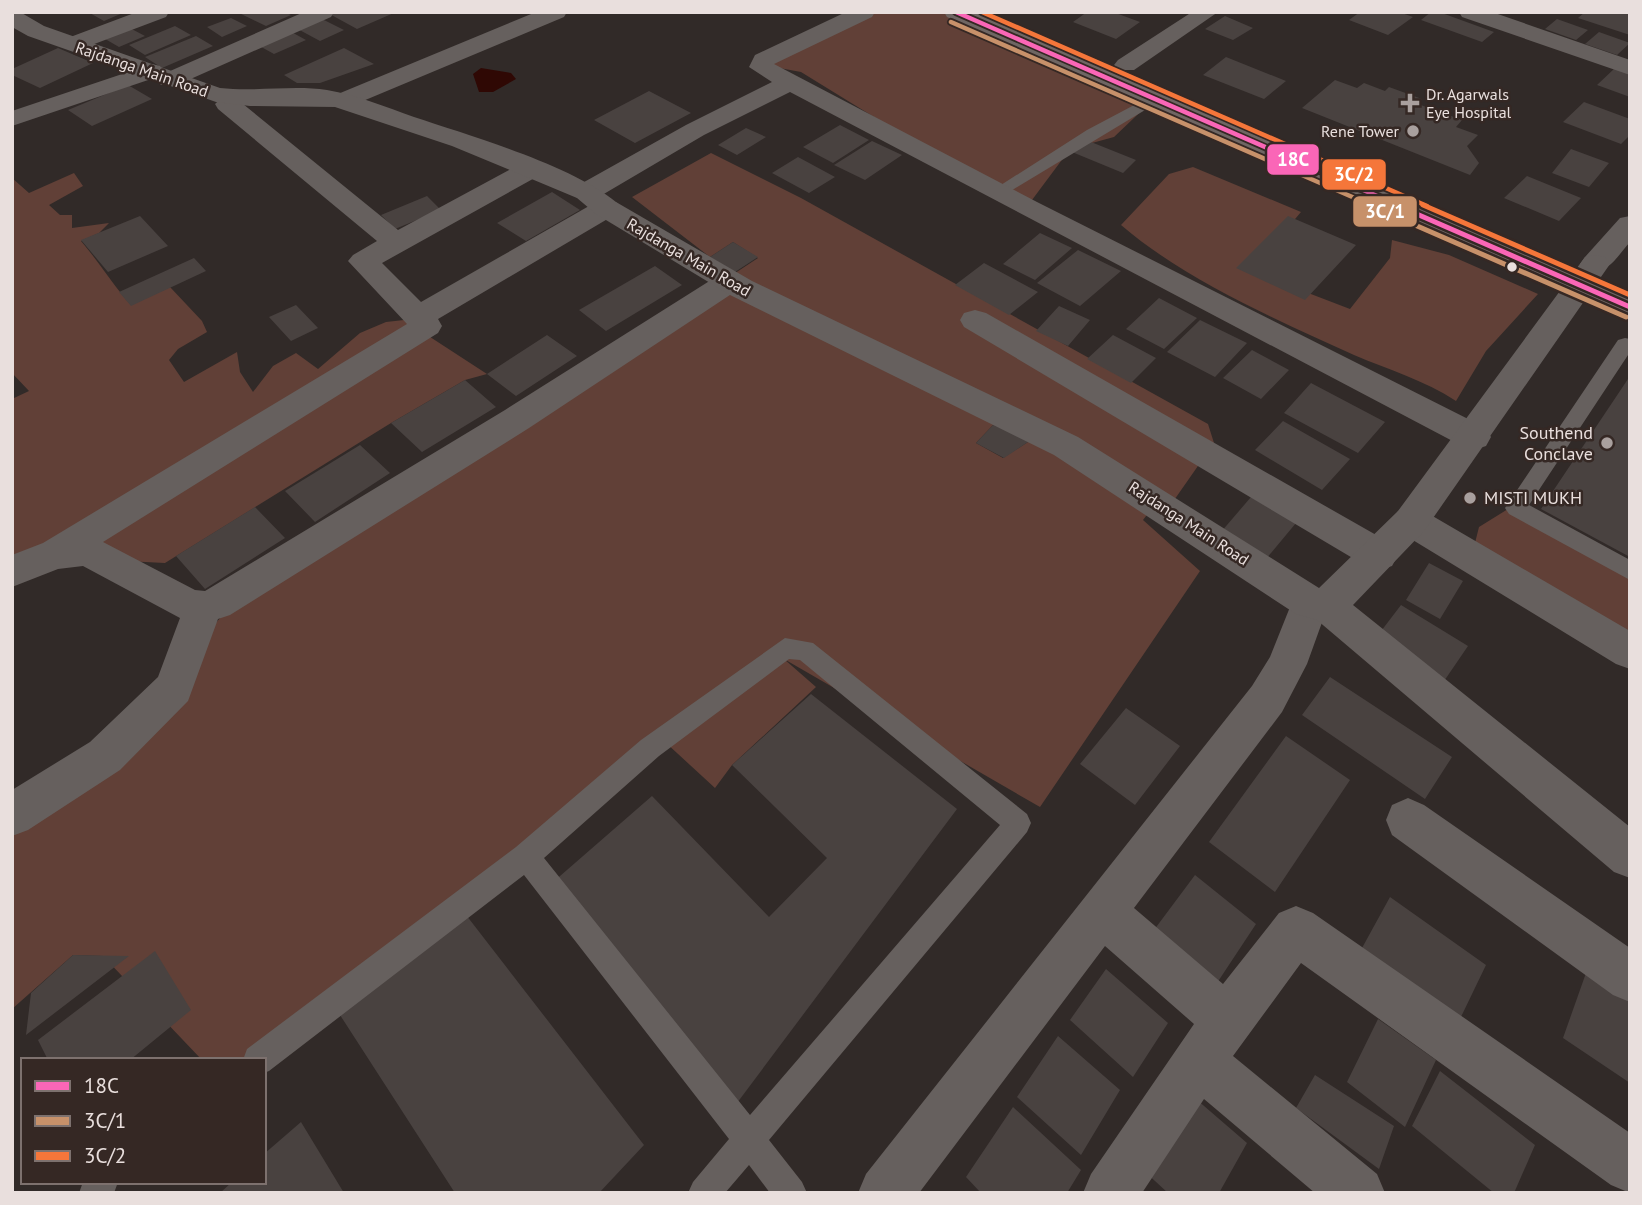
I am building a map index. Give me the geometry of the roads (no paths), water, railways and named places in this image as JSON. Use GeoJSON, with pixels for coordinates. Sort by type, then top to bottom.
{"type":"FeatureCollection","features":[{"type":"Feature","properties":{"kind":"main road"},"geometry":{"type":"LineString","coordinates":[[955,12],[1155,98],[1587,274],[1630,279]]}},
{"type":"Feature","properties":{"kind":"main road"},"geometry":{"type":"LineString","coordinates":[[999,12],[1126,65],[1587,274],[1630,306]]}},
{"type":"Feature","properties":{"kind":"street"},"geometry":{"type":"LineString","coordinates":[[73,44],[158,12]]}},
{"type":"Feature","properties":{"kind":"street"},"geometry":{"type":"LineString","coordinates":[[12,119],[161,76],[323,12]]}},
{"type":"Feature","properties":{"kind":"street"},"geometry":{"type":"LineString","coordinates":[[342,102],[556,12]]}},
{"type":"Feature","properties":{"kind":"street"},"geometry":{"type":"LineString","coordinates":[[863,12],[762,60],[761,67],[788,84],[1474,437]]}},
{"type":"Feature","properties":{"kind":"street"},"geometry":{"type":"LineString","coordinates":[[1126,65],[1207,12]]}},
{"type":"Feature","properties":{"kind":"street"},"geometry":{"type":"LineString","coordinates":[[1470,12],[1515,31],[1630,68]]}},
{"type":"Feature","properties":{"kind":"street","name":"Rajdanga Main Road"},"geometry":{"type":"LineString","coordinates":[[12,17],[36,31],[161,76],[236,99],[324,97],[342,102],[451,138],[531,169],[597,200],[729,282],[1066,446],[1318,604],[1630,856]]}},
{"type":"Feature","properties":{"kind":"street"},"geometry":{"type":"LineString","coordinates":[[421,316],[597,200],[695,130],[788,84]]}},
{"type":"Feature","properties":{"kind":"street"},"geometry":{"type":"LineString","coordinates":[[236,99],[228,104],[394,242]]}},
{"type":"Feature","properties":{"kind":"street"},"geometry":{"type":"LineString","coordinates":[[12,572],[54,554],[428,326],[421,316],[363,261],[531,169]]}},
{"type":"Feature","properties":{"kind":"street"},"geometry":{"type":"LineString","coordinates":[[885,1193],[1267,699],[1318,604],[1379,555],[1411,521],[1474,437],[1587,274],[1630,223]]}},
{"type":"Feature","properties":{"kind":"street"},"geometry":{"type":"LineString","coordinates":[[54,554],[87,551],[188,605],[203,608],[229,597],[494,433],[729,282]]}},
{"type":"Feature","properties":{"kind":"street"},"geometry":{"type":"LineString","coordinates":[[975,320],[1379,555]]}},
{"type":"Feature","properties":{"kind":"street"},"geometry":{"type":"LineString","coordinates":[[1411,521],[1630,652]]}},
{"type":"Feature","properties":{"kind":"street"},"geometry":{"type":"LineString","coordinates":[[12,814],[105,756],[174,688],[203,608]]}},
{"type":"Feature","properties":{"kind":"street"},"geometry":{"type":"LineString","coordinates":[[1408,820],[1630,978]]}},
{"type":"Feature","properties":{"kind":"street"},"geometry":{"type":"LineString","coordinates":[[1101,911],[1213,1040],[1358,1193]]}},
{"type":"Feature","properties":{"kind":"street"},"geometry":{"type":"LineString","coordinates":[[1111,1193],[1213,1040],[1297,930],[1630,1166]]}},
{"type":"Feature","properties":{"kind":"lane"},"geometry":{"type":"LineString","coordinates":[[998,192],[1091,133],[1155,98]]}},
{"type":"Feature","properties":{"kind":"lane"},"geometry":{"type":"LineString","coordinates":[[1630,346],[1625,344],[1516,508],[1630,571]]}},
{"type":"Feature","properties":{"kind":"lane"},"geometry":{"type":"LineString","coordinates":[[261,1058],[526,856],[650,748],[786,648],[805,650],[1018,824],[705,1193]]}},
{"type":"Feature","properties":{"kind":"lane"},"geometry":{"type":"LineString","coordinates":[[526,856],[791,1193]]}},
{"type":"Feature","properties":{"kind":"place","name":"Dr. Agarwals Eye Hospital"},"geometry":{"type":"Point","coordinates":[1410,103]}},
{"type":"Feature","properties":{"kind":"place","name":"Rene Tower"},"geometry":{"type":"Point","coordinates":[1413,131]}},
{"type":"Feature","properties":{"kind":"place","name":"Southend Conclave"},"geometry":{"type":"Point","coordinates":[1607,443]}},
{"type":"Feature","properties":{"kind":"place","name":"MISTI MUKH"},"geometry":{"type":"Point","coordinates":[1470,498]}}]}
